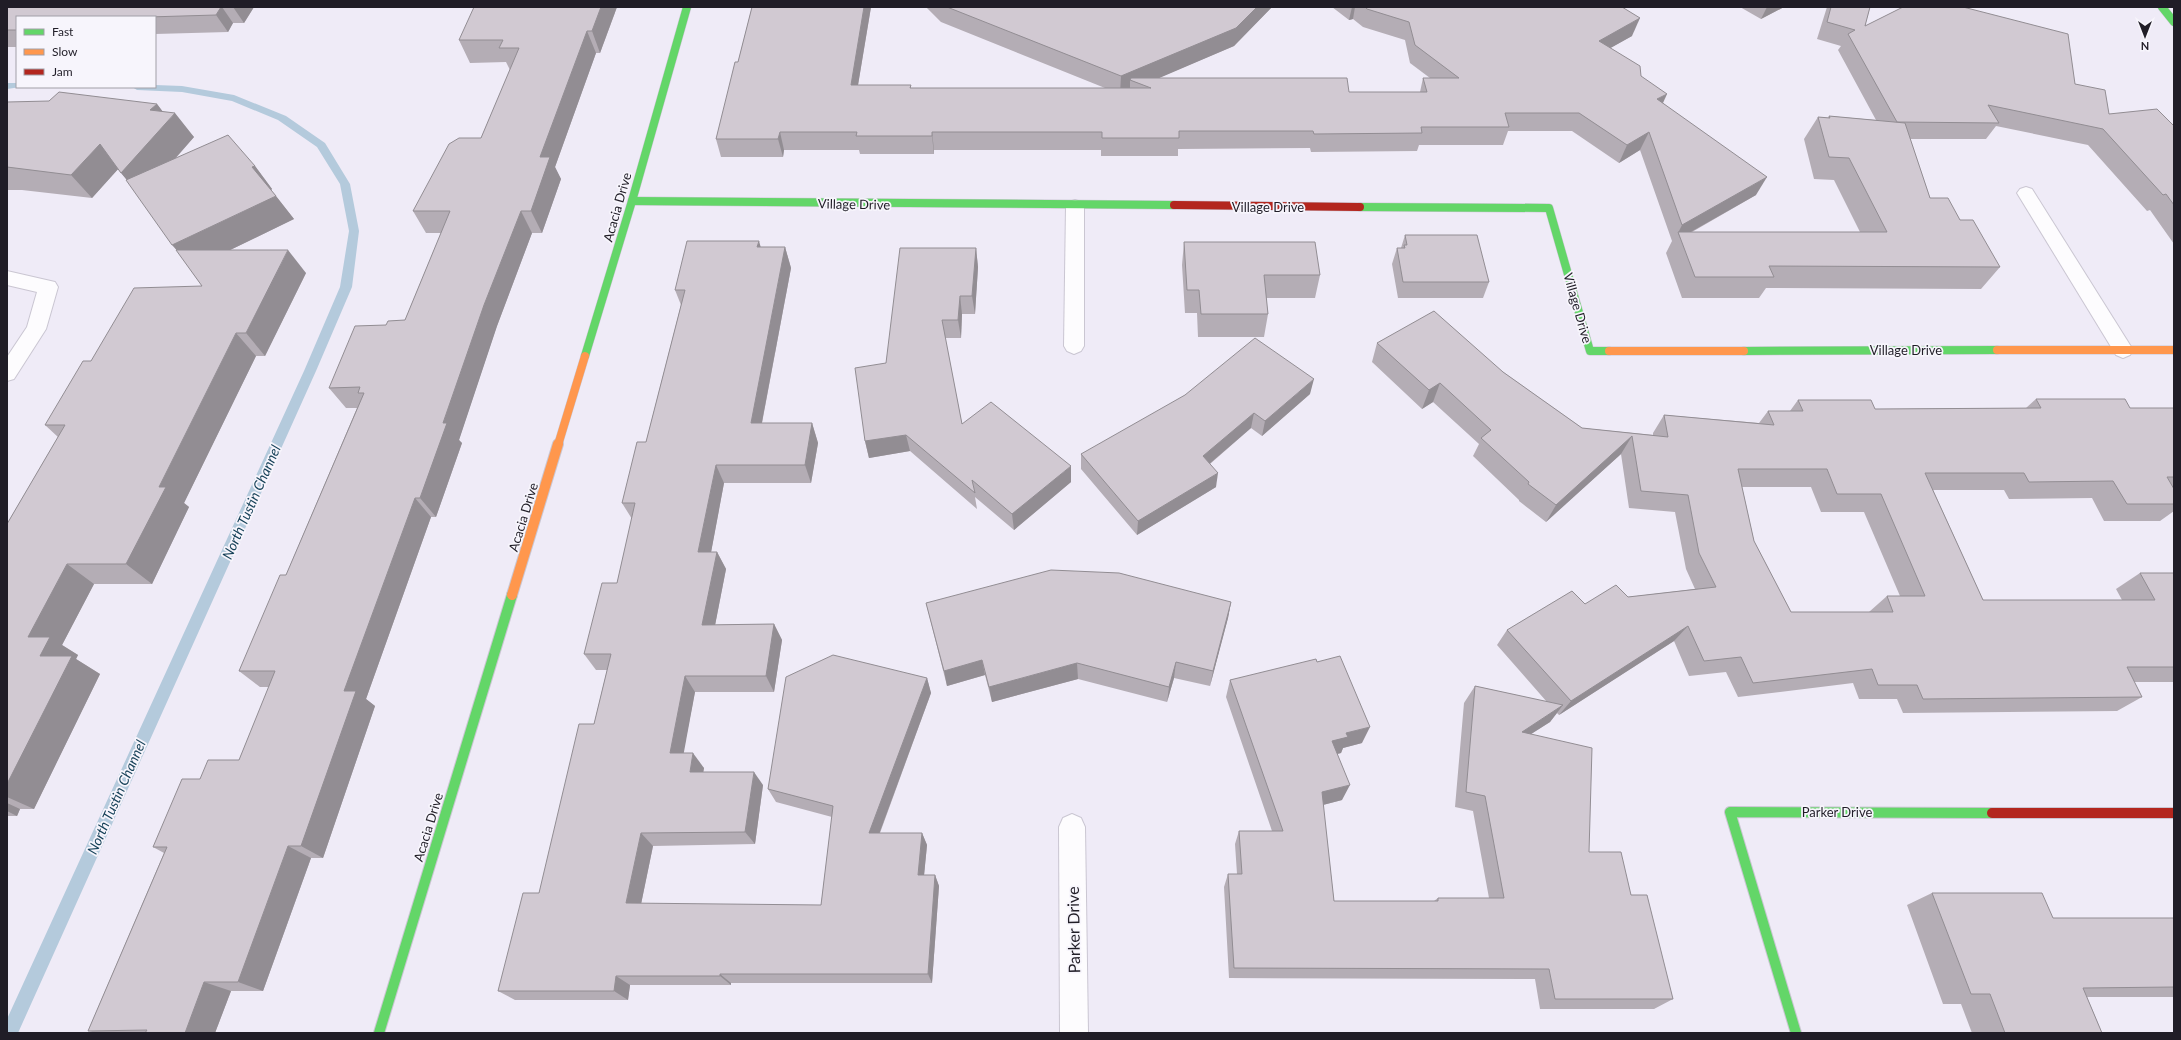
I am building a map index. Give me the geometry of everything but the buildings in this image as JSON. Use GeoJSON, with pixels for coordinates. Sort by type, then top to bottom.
{"type":"FeatureCollection","features":[{"type":"Feature","properties":{"kind":"street","name":"Acacia Drive"},"geometry":{"type":"LineString","coordinates":[[378,1033],[632,201],[687,7]]}},
{"type":"Feature","properties":{"kind":"street"},"geometry":{"type":"LineString","coordinates":[[2162,7],[2174,22]]}},
{"type":"Feature","properties":{"kind":"street"},"geometry":{"type":"LineString","coordinates":[[2026,193],[2123,350]]}},
{"type":"Feature","properties":{"kind":"street","name":"Village Drive"},"geometry":{"type":"LineString","coordinates":[[632,201],[1075,206],[1549,208],[1590,350],[2174,350]]}},
{"type":"Feature","properties":{"kind":"street"},"geometry":{"type":"LineString","coordinates":[[1074,346],[1075,206]]}},
{"type":"Feature","properties":{"kind":"street"},"geometry":{"type":"LineString","coordinates":[[7,278],[48,287],[36,329],[7,373]]}},
{"type":"Feature","properties":{"kind":"street","name":"Parker Drive"},"geometry":{"type":"LineString","coordinates":[[1796,1033],[1730,812],[2174,813]]}},
{"type":"Feature","properties":{"kind":"street","name":"Parker Drive"},"geometry":{"type":"LineString","coordinates":[[1072,827],[1074,1033]]}},
{"type":"Feature","properties":{"kind":"waterway","name":"North Tustin Channel"},"geometry":{"type":"LineString","coordinates":[[7,86],[16,86]]}},
{"type":"Feature","properties":{"kind":"waterway","name":"North Tustin Channel"},"geometry":{"type":"LineString","coordinates":[[9,1033],[310,371],[346,287],[354,231],[345,184],[321,145],[282,118],[234,98],[182,89],[156,88]]}},
{"type":"Feature","properties":{"kind":"traffic: fast"},"geometry":{"type":"LineString","coordinates":[[585,356],[632,201],[687,7]]}},
{"type":"Feature","properties":{"kind":"traffic: fast"},"geometry":{"type":"LineString","coordinates":[[2162,7],[2174,22]]}},
{"type":"Feature","properties":{"kind":"traffic: fast"},"geometry":{"type":"LineString","coordinates":[[632,201],[1174,205]]}},
{"type":"Feature","properties":{"kind":"traffic: fast"},"geometry":{"type":"LineString","coordinates":[[1360,207],[1549,208],[1590,351],[1609,351]]}},
{"type":"Feature","properties":{"kind":"traffic: fast"},"geometry":{"type":"LineString","coordinates":[[1744,351],[1997,350]]}},
{"type":"Feature","properties":{"kind":"traffic: fast"},"geometry":{"type":"LineString","coordinates":[[379,1033],[512,595]]}},
{"type":"Feature","properties":{"kind":"traffic: fast"},"geometry":{"type":"LineString","coordinates":[[1796,1033],[1730,812],[1992,813]]}},
{"type":"Feature","properties":{"kind":"traffic: slow"},"geometry":{"type":"LineString","coordinates":[[1997,350],[2174,350]]}},
{"type":"Feature","properties":{"kind":"traffic: slow"},"geometry":{"type":"LineString","coordinates":[[1609,351],[1744,351]]}},
{"type":"Feature","properties":{"kind":"traffic: slow"},"geometry":{"type":"LineString","coordinates":[[512,595],[585,356]]}},
{"type":"Feature","properties":{"kind":"traffic: jam"},"geometry":{"type":"LineString","coordinates":[[1174,205],[1360,207]]}},
{"type":"Feature","properties":{"kind":"traffic: jam"},"geometry":{"type":"LineString","coordinates":[[1992,813],[2174,813]]}}]}
